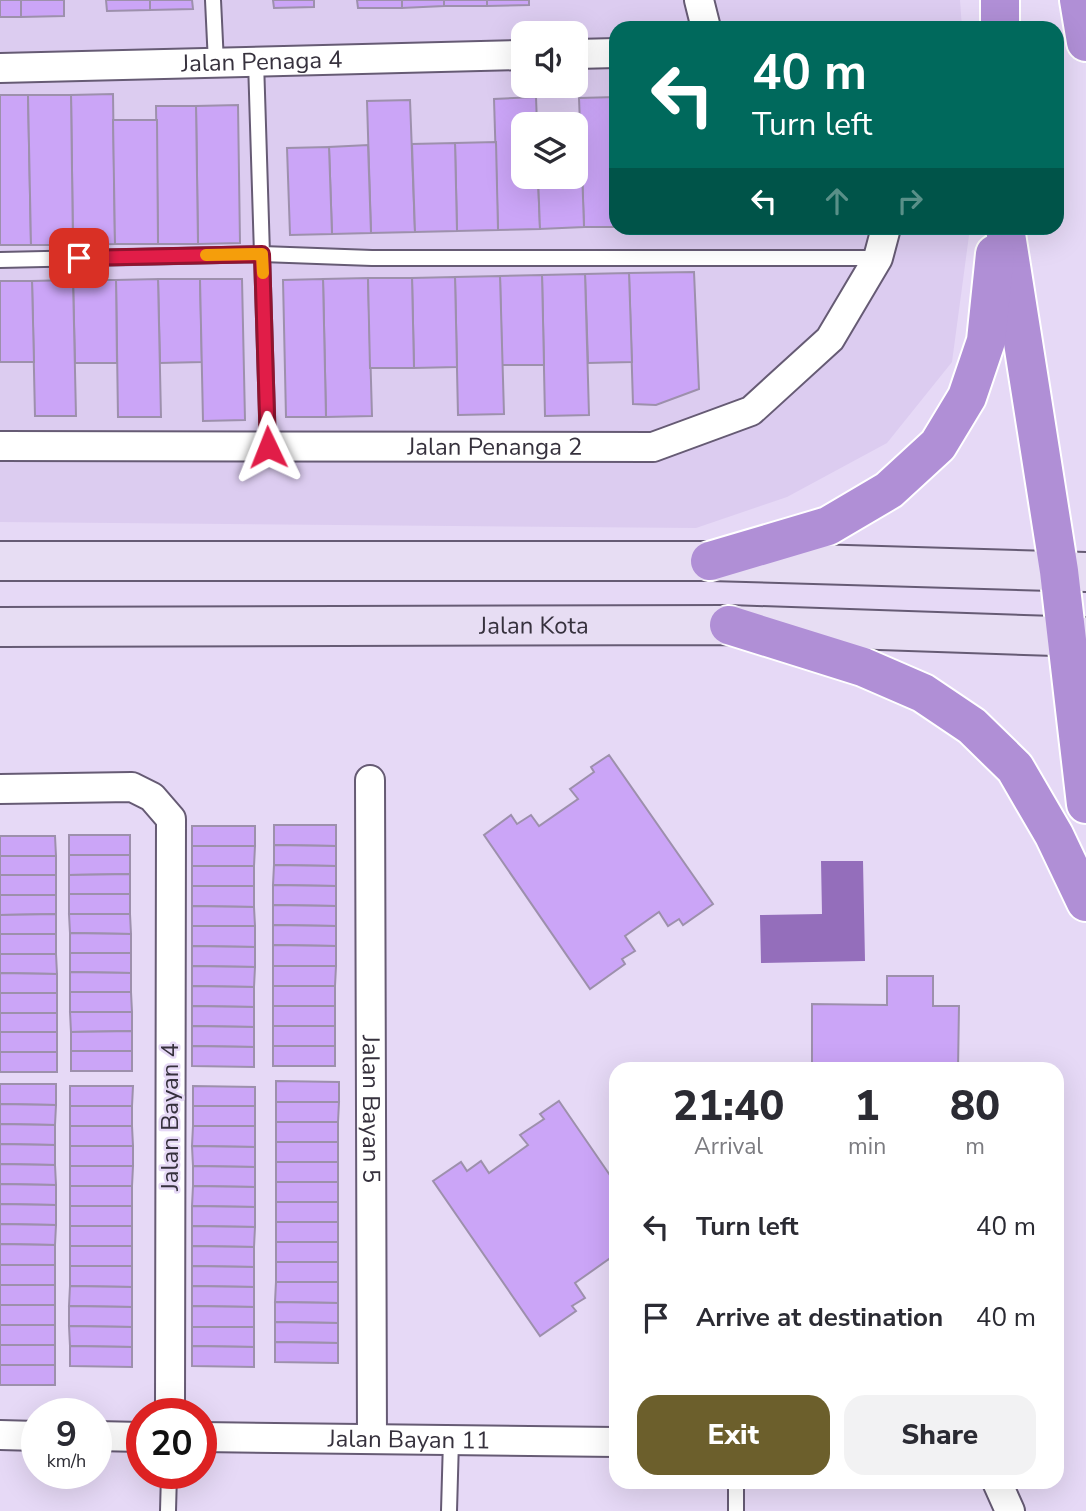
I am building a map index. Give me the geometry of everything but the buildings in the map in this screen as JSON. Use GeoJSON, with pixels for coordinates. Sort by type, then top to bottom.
{"type":"FeatureCollection","features":[{"type":"Feature","properties":{"kind":"highway"},"geometry":{"type":"LineString","coordinates":[[1000,0],[1000,21]]}},
{"type":"Feature","properties":{"kind":"highway"},"geometry":{"type":"LineString","coordinates":[[1079,0],[1086,42]]}},
{"type":"Feature","properties":{"kind":"highway"},"geometry":{"type":"LineString","coordinates":[[710,561],[828,526],[889,490],[938,445],[967,397],[986,341],[997,235]]}},
{"type":"Feature","properties":{"kind":"highway"},"geometry":{"type":"LineString","coordinates":[[1006,235],[1072,571],[1086,804]]}},
{"type":"Feature","properties":{"kind":"highway"},"geometry":{"type":"LineString","coordinates":[[729,625],[863,667],[923,693],[972,726],[1015,768],[1054,835],[1086,902]]}},
{"type":"Feature","properties":{"kind":"main road"},"geometry":{"type":"LineString","coordinates":[[0,561],[710,561],[1072,571]]}},
{"type":"Feature","properties":{"kind":"main road","name":"Jalan Kota"},"geometry":{"type":"LineString","coordinates":[[0,627],[729,625],[1077,636]]}},
{"type":"Feature","properties":{"kind":"street"},"geometry":{"type":"LineString","coordinates":[[699,0],[704,21]]}},
{"type":"Feature","properties":{"kind":"street"},"geometry":{"type":"LineString","coordinates":[[588,54],[609,53]]}},
{"type":"Feature","properties":{"kind":"street","name":"Jalan Penaga 4"},"geometry":{"type":"LineString","coordinates":[[0,68],[511,55]]}},
{"type":"Feature","properties":{"kind":"street","name":"Jalan Penanga 2"},"geometry":{"type":"LineString","coordinates":[[0,446],[653,447],[751,411],[830,339],[878,258],[884,235]]}},
{"type":"Feature","properties":{"kind":"street","name":"Jalan Bayan 5"},"geometry":{"type":"LineString","coordinates":[[370,780],[372,1439]]}},
{"type":"Feature","properties":{"kind":"street","name":"Jalan Bayan 4"},"geometry":{"type":"LineString","coordinates":[[0,789],[132,787],[152,797],[171,819],[170,1398]]}},
{"type":"Feature","properties":{"kind":"street"},"geometry":{"type":"LineString","coordinates":[[0,1435],[21,1436]]}},
{"type":"Feature","properties":{"kind":"street","name":"Jalan Bayan 11"},"geometry":{"type":"LineString","coordinates":[[217,1437],[609,1442]]}},
{"type":"Feature","properties":{"kind":"street"},"geometry":{"type":"LineString","coordinates":[[1000,1489],[1010,1511]]}},
{"type":"Feature","properties":{"kind":"lane"},"geometry":{"type":"LineString","coordinates":[[214,0],[216,62]]}},
{"type":"Feature","properties":{"kind":"lane"},"geometry":{"type":"LineString","coordinates":[[256,61],[268,447]]}},
{"type":"Feature","properties":{"kind":"lane"},"geometry":{"type":"LineString","coordinates":[[0,260],[262,254],[372,258],[878,258]]}},
{"type":"Feature","properties":{"kind":"lane"},"geometry":{"type":"LineString","coordinates":[[449,1511],[451,1440]]}},
{"type":"Feature","properties":{"kind":"lane"},"geometry":{"type":"LineString","coordinates":[[168,1511],[169,1489]]}},
{"type":"Feature","properties":{"kind":"lane"},"geometry":{"type":"LineString","coordinates":[[736,1489],[736,1511]]}},
{"type":"Feature","properties":{"kind":"shaded area"},"geometry":{"type":"Polygon","coordinates":[[[0,0],[960,0],[962,21],[609,21],[609,235],[969,235],[952,362],[887,443],[787,497],[696,528],[0,522],[0,0]]]}},
{"type":"Feature","properties":{"kind":"shaded area"},"geometry":{"type":"Polygon","coordinates":[[[821,861],[863,861],[865,961],[761,963],[760,915],[822,914],[821,861]]]}},
{"type":"Feature","properties":{"kind":"slow traffic"},"geometry":{"type":"LineString","coordinates":[[206,255],[262,254],[263,273]]}},
{"type":"Feature","properties":{"kind":"route"},"geometry":{"type":"LineString","coordinates":[[79,258],[262,254],[268,447]]}}]}
